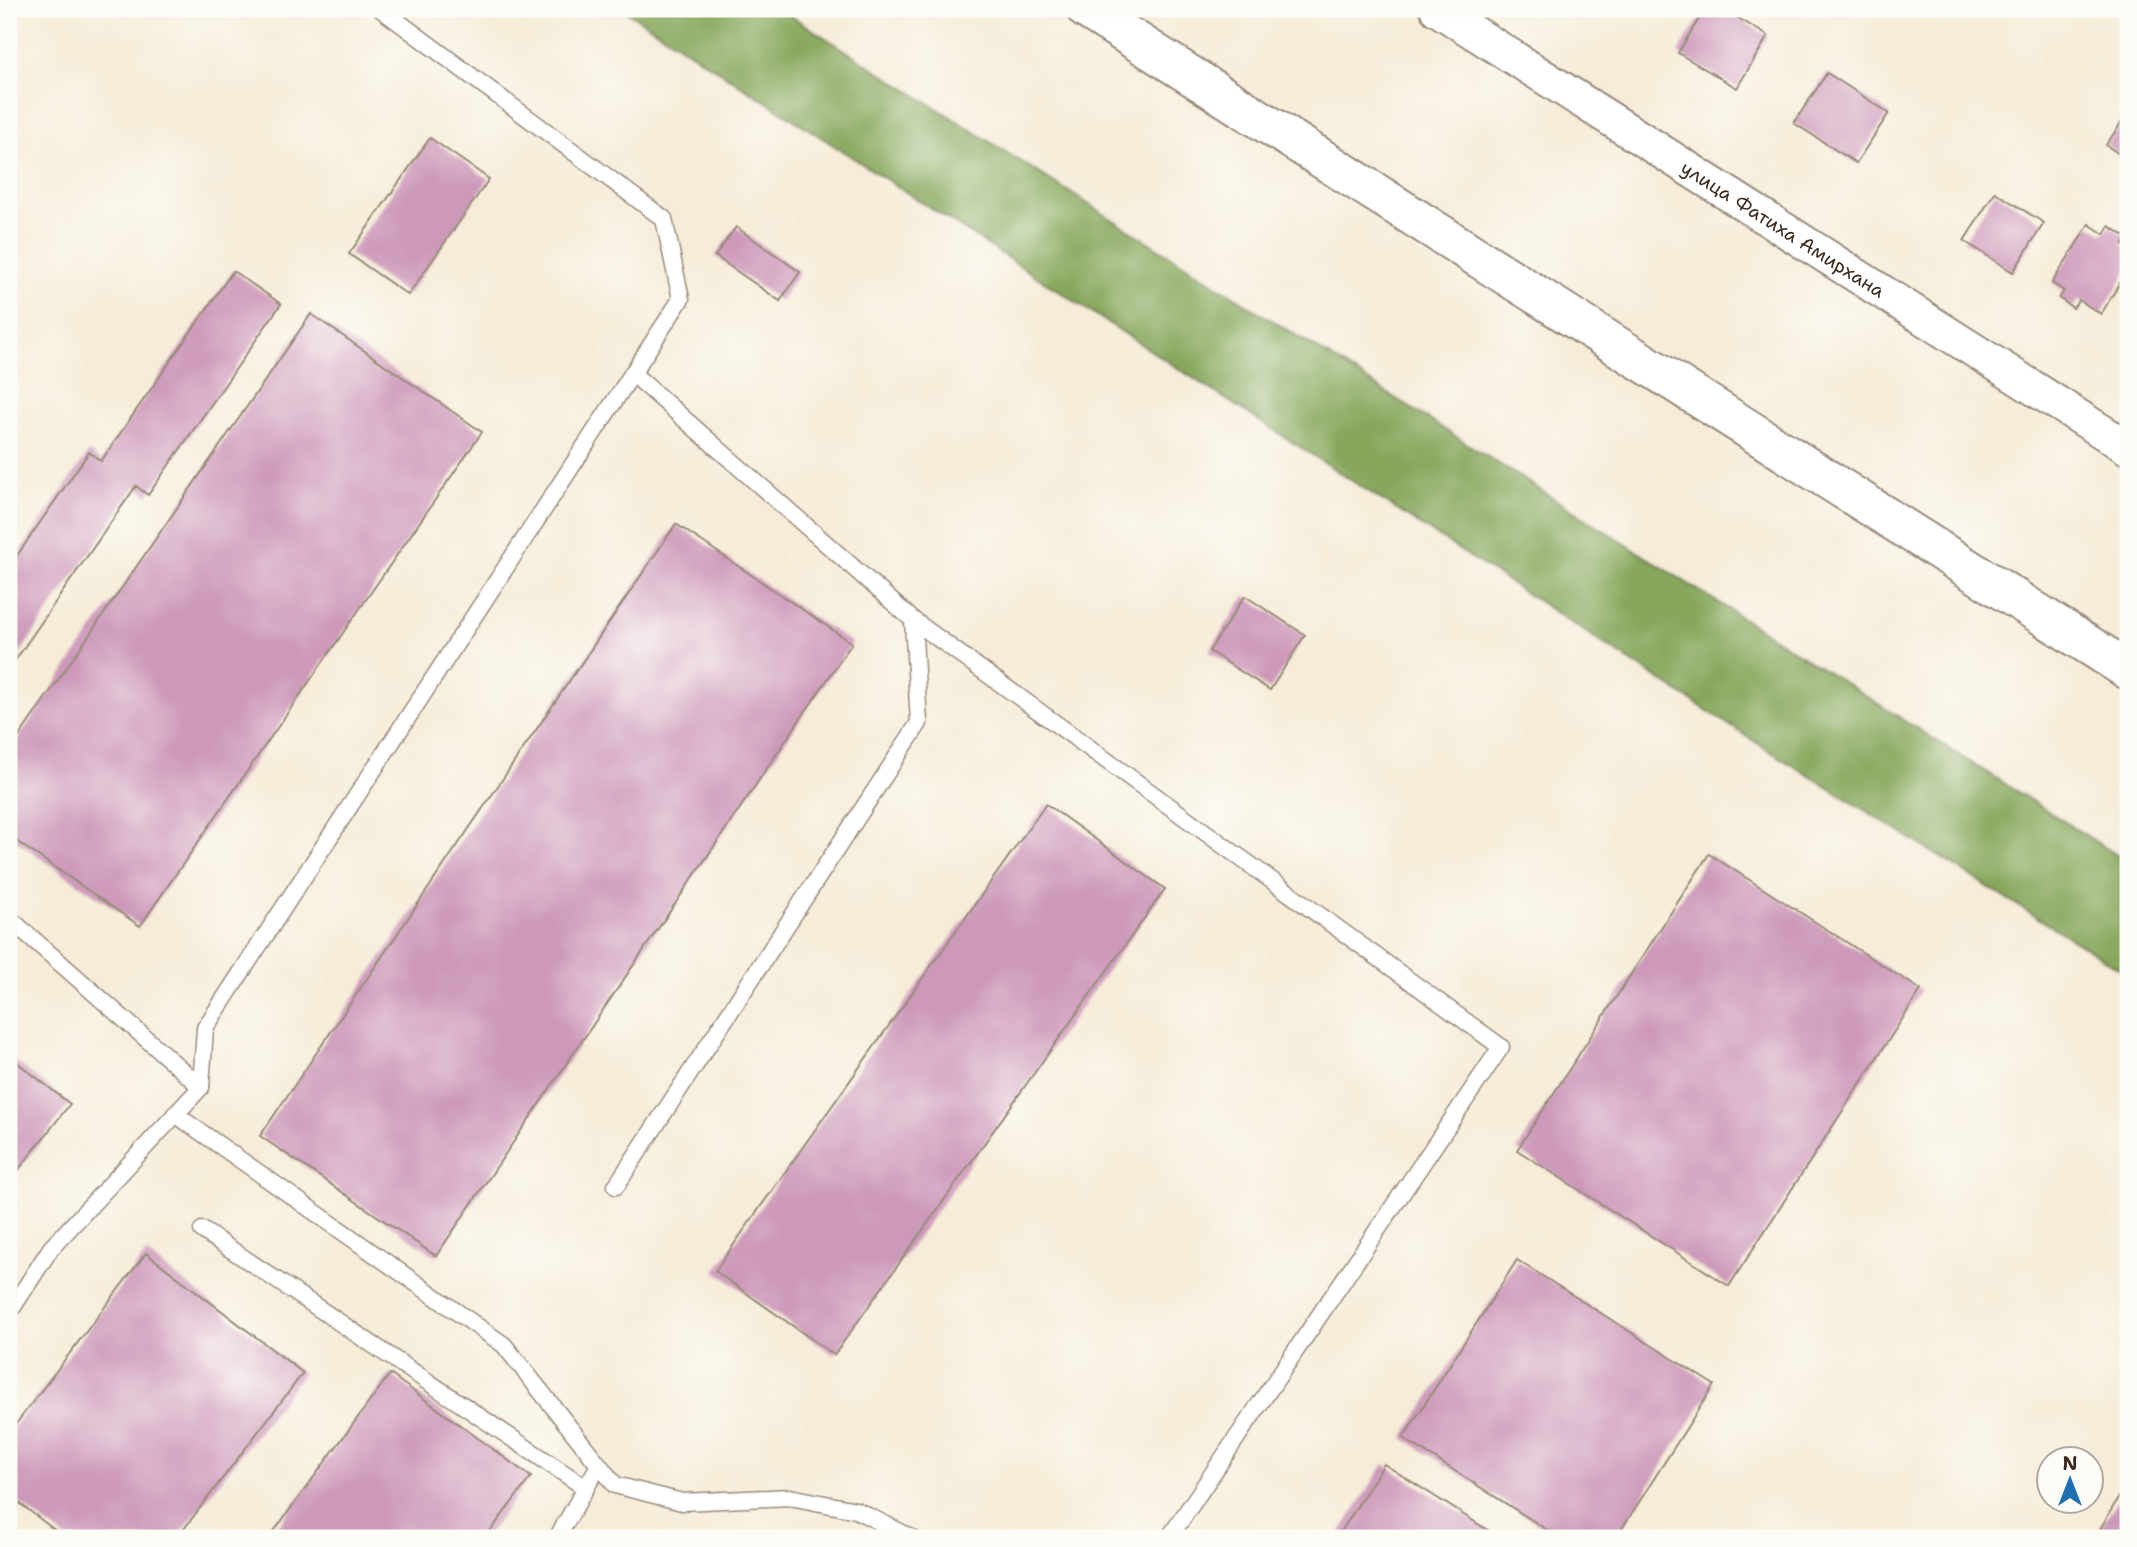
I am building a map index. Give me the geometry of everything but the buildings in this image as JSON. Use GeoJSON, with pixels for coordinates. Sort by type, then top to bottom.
{"type":"FeatureCollection","features":[{"type":"Feature","properties":{"kind":"street"},"geometry":{"type":"LineString","coordinates":[[1086,9],[2128,670]]}},
{"type":"Feature","properties":{"kind":"street","name":"улица Фатиха Амирхана"},"geometry":{"type":"LineString","coordinates":[[1437,9],[2128,448]]}},
{"type":"Feature","properties":{"kind":"lane"},"geometry":{"type":"LineString","coordinates":[[9,1313],[51,1248],[201,1087],[205,1028],[681,299],[664,219],[381,9]]}},
{"type":"Feature","properties":{"kind":"lane"},"geometry":{"type":"LineString","coordinates":[[632,373],[913,620],[1501,1046],[1169,1538]]}},
{"type":"Feature","properties":{"kind":"lane"},"geometry":{"type":"LineString","coordinates":[[616,1185],[919,723],[913,620]]}},
{"type":"Feature","properties":{"kind":"lane"},"geometry":{"type":"LineString","coordinates":[[9,918],[201,1087]]}},
{"type":"Feature","properties":{"kind":"lane"},"geometry":{"type":"LineString","coordinates":[[175,1114],[504,1345],[615,1485],[682,1502],[790,1497],[856,1510],[912,1538]]}},
{"type":"Feature","properties":{"kind":"lane"},"geometry":{"type":"LineString","coordinates":[[202,1230],[586,1488]]}},
{"type":"Feature","properties":{"kind":"lane"},"geometry":{"type":"LineString","coordinates":[[557,1538],[599,1465]]}},
{"type":"Feature","properties":{"kind":"green space"},"geometry":{"type":"Polygon","coordinates":[[[623,9],[780,9],[2128,862],[2128,974],[1768,750],[623,9]]]}}]}
